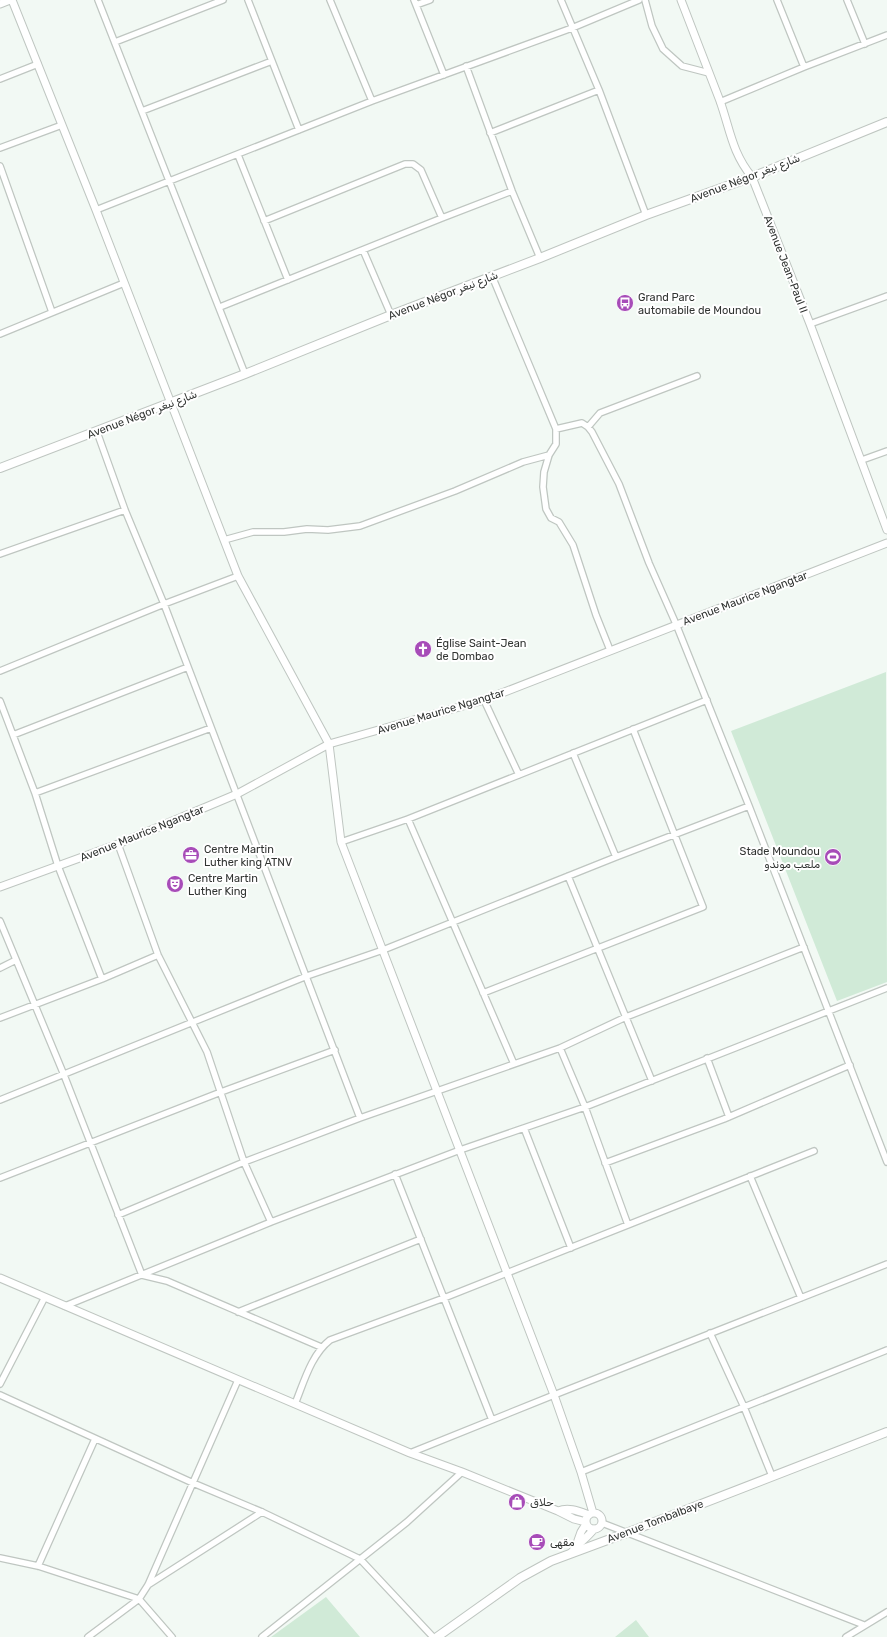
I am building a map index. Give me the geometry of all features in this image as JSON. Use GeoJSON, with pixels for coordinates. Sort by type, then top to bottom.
{"type":"FeatureCollection","features":[{"type":"Feature","properties":{"kind":"main road","name":"Avenue Négor شارع نيغر"},"geometry":{"type":"LineString","coordinates":[[0,468],[97,432],[391,315],[752,176],[887,122]]}},
{"type":"Feature","properties":{"kind":"main road","name":"Avenue Tombalbaye"},"geometry":{"type":"LineString","coordinates":[[437,1637],[520,1578],[573,1550],[629,1532],[887,1432]]}},
{"type":"Feature","properties":{"kind":"street"},"geometry":{"type":"LineString","coordinates":[[0,4],[11,0],[38,64],[238,576],[329,744],[341,842],[554,1395],[582,1472],[591,1514]]}},
{"type":"Feature","properties":{"kind":"street"},"geometry":{"type":"LineString","coordinates":[[98,0],[220,307],[245,374]]}},
{"type":"Feature","properties":{"kind":"street"},"geometry":{"type":"LineString","coordinates":[[115,42],[224,0]]}},
{"type":"Feature","properties":{"kind":"street"},"geometry":{"type":"LineString","coordinates":[[248,0],[299,130]]}},
{"type":"Feature","properties":{"kind":"street"},"geometry":{"type":"LineString","coordinates":[[330,0],[372,101]]}},
{"type":"Feature","properties":{"kind":"street"},"geometry":{"type":"LineString","coordinates":[[430,0],[415,3],[444,75]]}},
{"type":"Feature","properties":{"kind":"street"},"geometry":{"type":"LineString","coordinates":[[561,0],[598,90],[646,216]]}},
{"type":"Feature","properties":{"kind":"street"},"geometry":{"type":"LineString","coordinates":[[96,210],[372,101],[572,28],[639,0]]}},
{"type":"Feature","properties":{"kind":"street"},"geometry":{"type":"LineString","coordinates":[[645,0],[652,26],[663,49],[682,66],[709,73]]}},
{"type":"Feature","properties":{"kind":"street","name":"Avenue Jean-Paul II"},"geometry":{"type":"LineString","coordinates":[[681,0],[720,102],[736,152],[742,164],[752,176],[862,460],[887,530]]}},
{"type":"Feature","properties":{"kind":"street"},"geometry":{"type":"LineString","coordinates":[[777,0],[804,67]]}},
{"type":"Feature","properties":{"kind":"street"},"geometry":{"type":"LineString","coordinates":[[847,0],[865,44]]}},
{"type":"Feature","properties":{"kind":"street"},"geometry":{"type":"LineString","coordinates":[[720,102],[804,67],[887,35]]}},
{"type":"Feature","properties":{"kind":"street"},"geometry":{"type":"LineString","coordinates":[[142,111],[272,61]]}},
{"type":"Feature","properties":{"kind":"street"},"geometry":{"type":"LineString","coordinates":[[0,79],[38,64]]}},
{"type":"Feature","properties":{"kind":"street"},"geometry":{"type":"LineString","coordinates":[[466,66],[512,192],[540,258]]}},
{"type":"Feature","properties":{"kind":"street"},"geometry":{"type":"LineString","coordinates":[[490,133],[598,90]]}},
{"type":"Feature","properties":{"kind":"street"},"geometry":{"type":"LineString","coordinates":[[0,148],[62,125]]}},
{"type":"Feature","properties":{"kind":"street"},"geometry":{"type":"LineString","coordinates":[[238,155],[288,280]]}},
{"type":"Feature","properties":{"kind":"street"},"geometry":{"type":"LineString","coordinates":[[264,221],[405,164],[413,164],[421,170],[442,218]]}},
{"type":"Feature","properties":{"kind":"street"},"geometry":{"type":"LineString","coordinates":[[0,166],[52,312]]}},
{"type":"Feature","properties":{"kind":"street"},"geometry":{"type":"LineString","coordinates":[[220,307],[442,218],[512,192]]}},
{"type":"Feature","properties":{"kind":"street"},"geometry":{"type":"LineString","coordinates":[[363,250],[391,315]]}},
{"type":"Feature","properties":{"kind":"street"},"geometry":{"type":"LineString","coordinates":[[492,276],[556,429],[556,444],[549,455],[544,472],[543,487],[546,509],[550,518],[559,522],[573,545],[596,615],[610,650]]}},
{"type":"Feature","properties":{"kind":"street"},"geometry":{"type":"LineString","coordinates":[[0,334],[124,283]]}},
{"type":"Feature","properties":{"kind":"street"},"geometry":{"type":"LineString","coordinates":[[810,324],[887,296]]}},
{"type":"Feature","properties":{"kind":"street"},"geometry":{"type":"LineString","coordinates":[[588,426],[600,413],[697,376]]}},
{"type":"Feature","properties":{"kind":"street"},"geometry":{"type":"LineString","coordinates":[[556,429],[582,423],[588,426],[619,484],[649,563],[676,624],[750,806],[887,1162]]}},
{"type":"Feature","properties":{"kind":"street"},"geometry":{"type":"LineString","coordinates":[[97,432],[125,510],[164,604],[360,1118]]}},
{"type":"Feature","properties":{"kind":"street"},"geometry":{"type":"LineString","coordinates":[[862,460],[887,451]]}},
{"type":"Feature","properties":{"kind":"street"},"geometry":{"type":"LineString","coordinates":[[224,540],[253,532],[284,532],[307,529],[328,530],[360,526],[455,491],[523,462],[549,455]]}},
{"type":"Feature","properties":{"kind":"street"},"geometry":{"type":"LineString","coordinates":[[0,554],[125,510]]}},
{"type":"Feature","properties":{"kind":"street","name":"Avenue Maurice Ngangtar"},"geometry":{"type":"LineString","coordinates":[[0,887],[118,844],[237,794],[329,744],[484,700],[887,543]]}},
{"type":"Feature","properties":{"kind":"street"},"geometry":{"type":"LineString","coordinates":[[0,671],[164,604],[238,576]]}},
{"type":"Feature","properties":{"kind":"street"},"geometry":{"type":"LineString","coordinates":[[13,735],[188,667]]}},
{"type":"Feature","properties":{"kind":"street"},"geometry":{"type":"LineString","coordinates":[[484,700],[518,775]]}},
{"type":"Feature","properties":{"kind":"street"},"geometry":{"type":"LineString","coordinates":[[341,842],[408,818],[707,700]]}},
{"type":"Feature","properties":{"kind":"street"},"geometry":{"type":"LineString","coordinates":[[0,701],[35,793],[58,866],[102,979]]}},
{"type":"Feature","properties":{"kind":"street"},"geometry":{"type":"LineString","coordinates":[[35,793],[211,728]]}},
{"type":"Feature","properties":{"kind":"street"},"geometry":{"type":"LineString","coordinates":[[483,993],[703,907],[633,729]]}},
{"type":"Feature","properties":{"kind":"street"},"geometry":{"type":"LineString","coordinates":[[572,753],[616,857]]}},
{"type":"Feature","properties":{"kind":"street"},"geometry":{"type":"LineString","coordinates":[[0,1100],[307,976],[382,950],[616,857],[750,806]]}},
{"type":"Feature","properties":{"kind":"street"},"geometry":{"type":"LineString","coordinates":[[408,818],[514,1064]]}},
{"type":"Feature","properties":{"kind":"street"},"geometry":{"type":"LineString","coordinates":[[118,844],[158,955],[207,1052],[244,1162],[271,1222]]}},
{"type":"Feature","properties":{"kind":"street"},"geometry":{"type":"LineString","coordinates":[[568,876],[652,1081]]}},
{"type":"Feature","properties":{"kind":"street"},"geometry":{"type":"LineString","coordinates":[[0,921],[64,1075],[142,1275]]}},
{"type":"Feature","properties":{"kind":"street"},"geometry":{"type":"LineString","coordinates":[[118,1215],[244,1162],[360,1118],[560,1048],[626,1017],[804,947]]}},
{"type":"Feature","properties":{"kind":"street"},"geometry":{"type":"LineString","coordinates":[[0,1018],[102,979],[158,955]]}},
{"type":"Feature","properties":{"kind":"street"},"geometry":{"type":"LineString","coordinates":[[0,968],[16,960]]}},
{"type":"Feature","properties":{"kind":"street"},"geometry":{"type":"LineString","coordinates":[[65,1306],[271,1222],[395,1174],[585,1107],[887,988]]}},
{"type":"Feature","properties":{"kind":"street"},"geometry":{"type":"LineString","coordinates":[[560,1048],[585,1107],[628,1225]]}},
{"type":"Feature","properties":{"kind":"street"},"geometry":{"type":"LineString","coordinates":[[0,1178],[221,1092],[335,1050]]}},
{"type":"Feature","properties":{"kind":"street"},"geometry":{"type":"LineString","coordinates":[[707,1058],[729,1117]]}},
{"type":"Feature","properties":{"kind":"street"},"geometry":{"type":"LineString","coordinates":[[605,1162],[729,1117],[850,1065]]}},
{"type":"Feature","properties":{"kind":"street"},"geometry":{"type":"LineString","coordinates":[[524,1128],[571,1248]]}},
{"type":"Feature","properties":{"kind":"street"},"geometry":{"type":"LineString","coordinates":[[295,1404],[314,1359],[321,1347],[330,1340],[444,1298],[814,1151]]}},
{"type":"Feature","properties":{"kind":"street"},"geometry":{"type":"LineString","coordinates":[[395,1174],[492,1420]]}},
{"type":"Feature","properties":{"kind":"street"},"geometry":{"type":"LineString","coordinates":[[750,1176],[801,1298]]}},
{"type":"Feature","properties":{"kind":"street"},"geometry":{"type":"LineString","coordinates":[[238,1312],[421,1239]]}},
{"type":"Feature","properties":{"kind":"street"},"geometry":{"type":"LineString","coordinates":[[410,1453],[887,1264]]}},
{"type":"Feature","properties":{"kind":"street"},"geometry":{"type":"LineString","coordinates":[[142,1275],[167,1281],[321,1347]]}},
{"type":"Feature","properties":{"kind":"street"},"geometry":{"type":"LineString","coordinates":[[0,1278],[410,1453],[462,1472],[558,1511],[586,1523],[590,1528],[594,1529]]}},
{"type":"Feature","properties":{"kind":"street"},"geometry":{"type":"LineString","coordinates":[[0,1384],[45,1297]]}},
{"type":"Feature","properties":{"kind":"street"},"geometry":{"type":"LineString","coordinates":[[710,1334],[744,1407],[772,1476]]}},
{"type":"Feature","properties":{"kind":"street"},"geometry":{"type":"LineString","coordinates":[[582,1472],[887,1350]]}},
{"type":"Feature","properties":{"kind":"street"},"geometry":{"type":"LineString","coordinates":[[88,1637],[139,1599],[148,1585],[238,1380]]}},
{"type":"Feature","properties":{"kind":"street"},"geometry":{"type":"LineString","coordinates":[[0,1395],[193,1483],[262,1512],[360,1559],[433,1637]]}},
{"type":"Feature","properties":{"kind":"street"},"geometry":{"type":"LineString","coordinates":[[38,1566],[95,1439]]}},
{"type":"Feature","properties":{"kind":"street"},"geometry":{"type":"LineString","coordinates":[[262,1637],[407,1522],[462,1472]]}},
{"type":"Feature","properties":{"kind":"street"},"geometry":{"type":"LineString","coordinates":[[558,1511],[564,1509],[600,1515],[602,1522],[600,1527],[594,1529],[589,1536],[573,1550]]}},
{"type":"Feature","properties":{"kind":"street"},"geometry":{"type":"LineString","coordinates":[[148,1585],[262,1512]]}},
{"type":"Feature","properties":{"kind":"street"},"geometry":{"type":"LineString","coordinates":[[573,1550],[586,1523],[586,1518],[591,1514]]}},
{"type":"Feature","properties":{"kind":"street"},"geometry":{"type":"LineString","coordinates":[[602,1522],[864,1625]]}},
{"type":"Feature","properties":{"kind":"street"},"geometry":{"type":"LineString","coordinates":[[0,1558],[38,1566],[139,1599],[172,1637]]}},
{"type":"Feature","properties":{"kind":"street"},"geometry":{"type":"LineString","coordinates":[[846,1637],[887,1612]]}},
{"type":"Feature","properties":{"kind":"green space","name":"Stade Moundou ملعب موندو"},"geometry":{"type":"Polygon","coordinates":[[[886,672],[887,982],[837,1001],[731,731],[886,672]]]}},
{"type":"Feature","properties":{"kind":"green space"},"geometry":{"type":"Polygon","coordinates":[[[326,1597],[360,1637],[271,1637],[326,1597]]]}},
{"type":"Feature","properties":{"kind":"green space"},"geometry":{"type":"Polygon","coordinates":[[[636,1620],[649,1637],[615,1637],[636,1620]]]}},
{"type":"Feature","properties":{"kind":"place","name":"Grand Parc automabile de Moundou"},"geometry":{"type":"Point","coordinates":[625,303]}},
{"type":"Feature","properties":{"kind":"place","name":"Église Saint-Jean de Dombao"},"geometry":{"type":"Point","coordinates":[423,649]}},
{"type":"Feature","properties":{"kind":"place","name":"Centre Martin Luther king ATNV"},"geometry":{"type":"Point","coordinates":[191,855]}},
{"type":"Feature","properties":{"kind":"place","name":"Stade Moundou ملعب موندو"},"geometry":{"type":"Point","coordinates":[833,857]}},
{"type":"Feature","properties":{"kind":"place","name":"Centre Martin Luther King"},"geometry":{"type":"Point","coordinates":[175,884]}},
{"type":"Feature","properties":{"kind":"place","name":"حلاق"},"geometry":{"type":"Point","coordinates":[517,1502]}},
{"type":"Feature","properties":{"kind":"place","name":"مقهى"},"geometry":{"type":"Point","coordinates":[537,1542]}}]}
